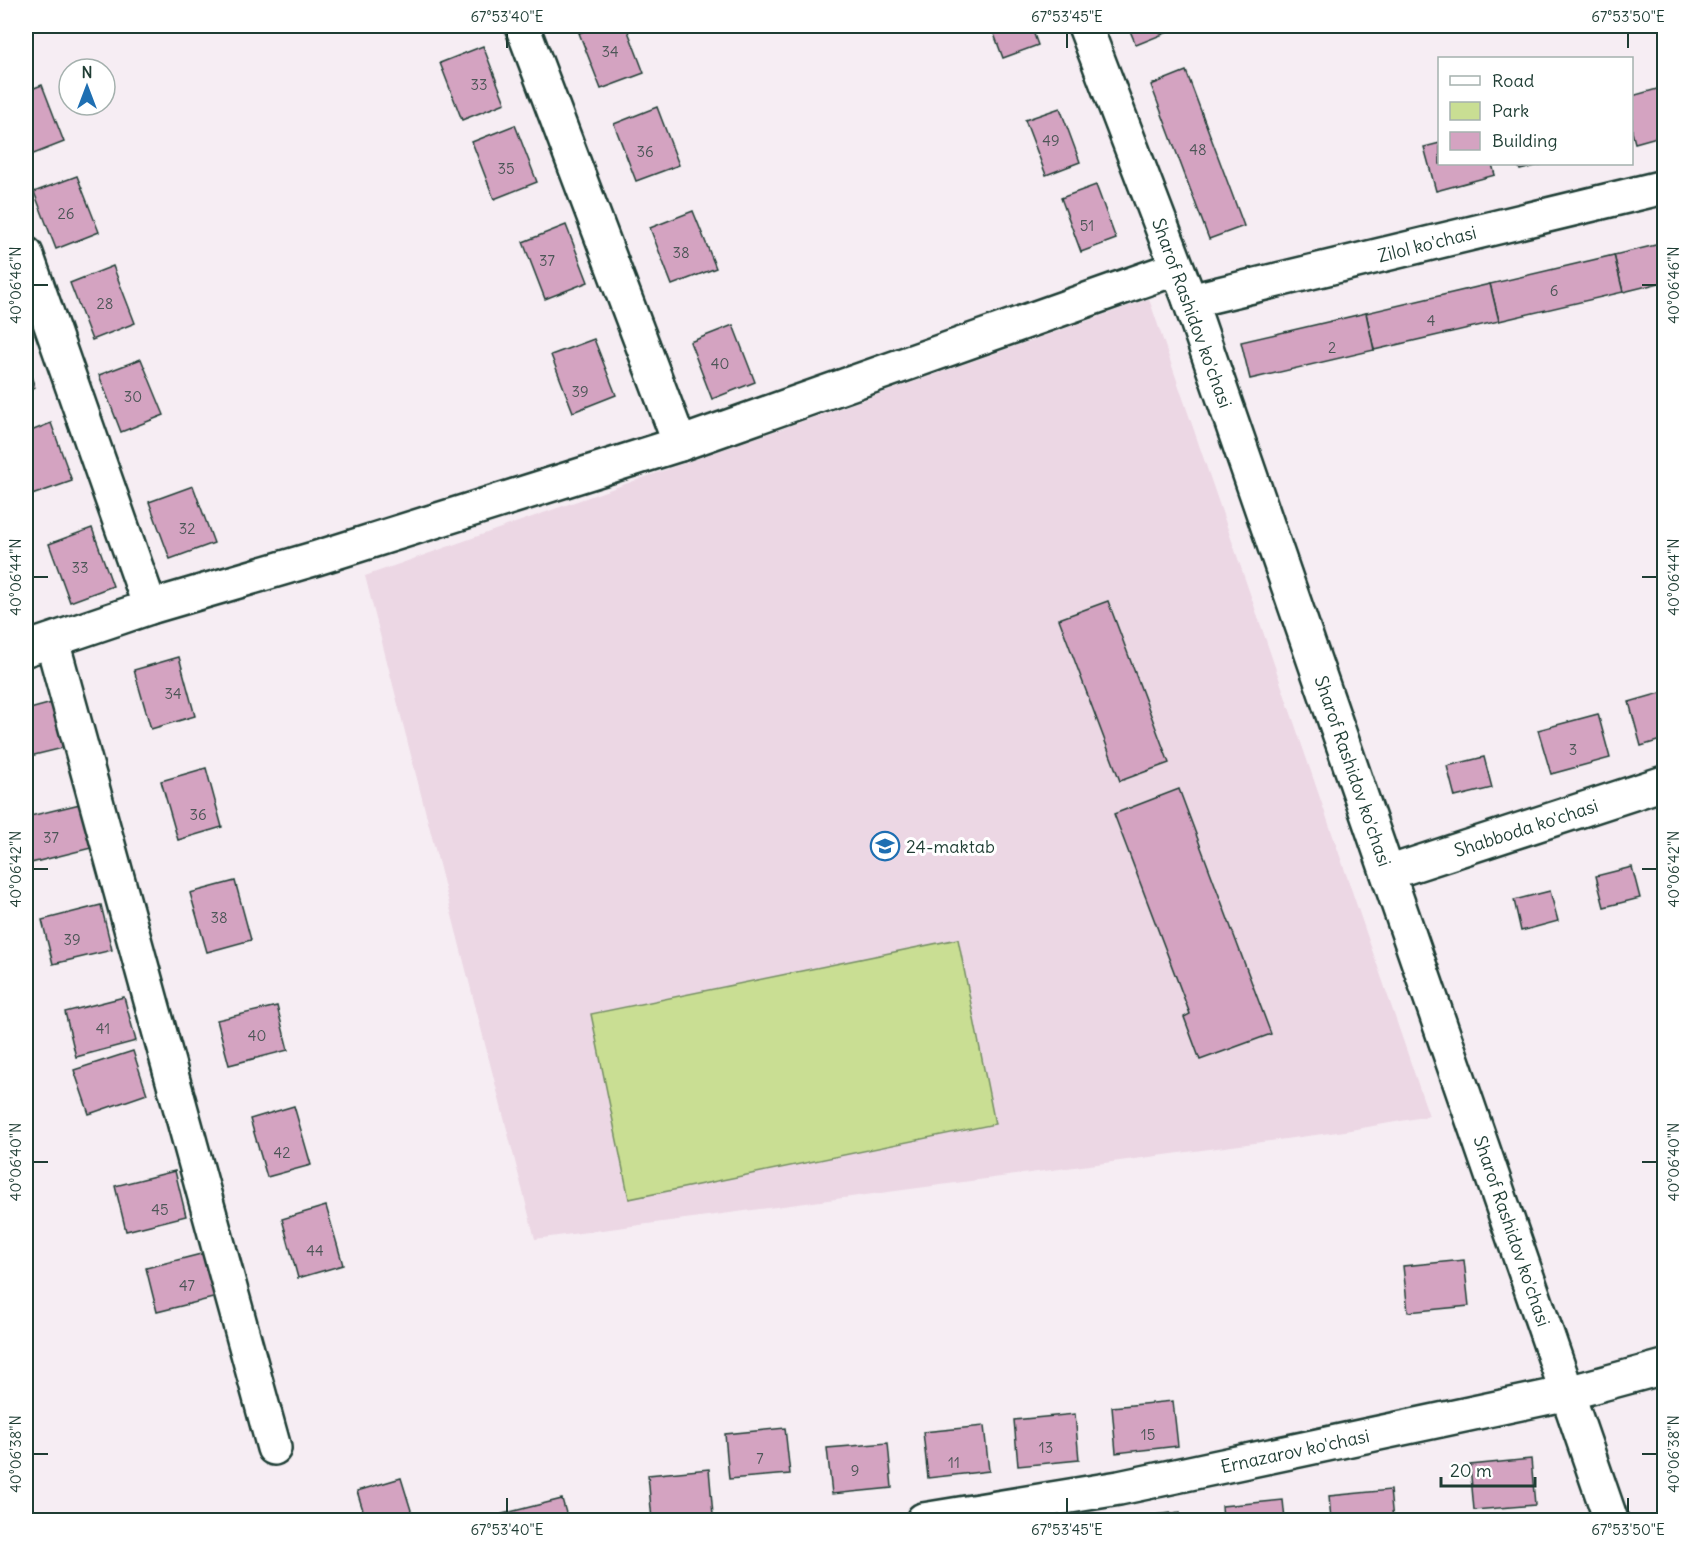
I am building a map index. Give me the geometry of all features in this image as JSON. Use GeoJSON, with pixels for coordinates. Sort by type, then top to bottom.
{"type":"FeatureCollection","features":[{"type":"Feature","properties":{"kind":"street"},"geometry":{"type":"LineString","coordinates":[[522,26],[680,444]]}},
{"type":"Feature","properties":{"kind":"street","name":"Sharof Rashidov ko'chasi"},"geometry":{"type":"LineString","coordinates":[[1085,26],[1190,301],[1611,1521]]}},
{"type":"Feature","properties":{"kind":"street","name":"Zilol ko'chasi"},"geometry":{"type":"LineString","coordinates":[[1190,301],[1665,187]]}},
{"type":"Feature","properties":{"kind":"street"},"geometry":{"type":"LineString","coordinates":[[26,254],[150,607]]}},
{"type":"Feature","properties":{"kind":"street"},"geometry":{"type":"LineString","coordinates":[[274,1448],[39,645],[150,607],[317,558],[680,444],[1177,268]]}},
{"type":"Feature","properties":{"kind":"street","name":"Shabboda ko'chasi"},"geometry":{"type":"LineString","coordinates":[[1388,873],[1665,783]]}},
{"type":"Feature","properties":{"kind":"street","name":"Ernazarov ko'chasi"},"geometry":{"type":"LineString","coordinates":[[923,1521],[1119,1488],[1568,1393],[1665,1367]]}},
{"type":"Feature","properties":{"kind":"shaded area","name":"24-maktab"},"geometry":{"type":"Polygon","coordinates":[[[1149,299],[1429,1116],[1345,1131],[535,1239],[365,576],[1149,299]]]}},
{"type":"Feature","properties":{"kind":"green space"},"geometry":{"type":"Polygon","coordinates":[[[958,939],[995,1124],[629,1199],[591,1014],[958,939]]]}},
{"type":"Feature","properties":{"kind":"building"},"geometry":{"type":"Polygon","coordinates":[[[597,26],[626,26],[644,73],[601,89],[579,33],[597,26]]]}},
{"type":"Feature","properties":{"kind":"building"},"geometry":{"type":"Polygon","coordinates":[[[991,26],[1031,26],[1038,45],[1003,58],[991,26]]]}},
{"type":"Feature","properties":{"kind":"building"},"geometry":{"type":"Polygon","coordinates":[[[1128,26],[1168,26],[1171,31],[1136,45],[1128,26]]]}},
{"type":"Feature","properties":{"kind":"building"},"geometry":{"type":"Polygon","coordinates":[[[483,46],[505,103],[462,120],[440,63],[483,46]]]}},
{"type":"Feature","properties":{"kind":"building"},"geometry":{"type":"Polygon","coordinates":[[[1186,71],[1244,226],[1209,239],[1151,85],[1186,71]]]}},
{"type":"Feature","properties":{"kind":"building"},"geometry":{"type":"Polygon","coordinates":[[[42,85],[64,142],[26,157],[26,91],[42,85]]]}},
{"type":"Feature","properties":{"kind":"building"},"geometry":{"type":"Polygon","coordinates":[[[1664,87],[1664,135],[1635,143],[1633,96],[1664,87]]]}},
{"type":"Feature","properties":{"kind":"building"},"geometry":{"type":"Polygon","coordinates":[[[657,107],[679,165],[636,181],[614,124],[657,107]]]}},
{"type":"Feature","properties":{"kind":"building"},"geometry":{"type":"Polygon","coordinates":[[[1060,108],[1080,162],[1046,175],[1025,120],[1060,108]]]}},
{"type":"Feature","properties":{"kind":"building"},"geometry":{"type":"Polygon","coordinates":[[[515,125],[537,182],[494,199],[472,142],[515,125]]]}},
{"type":"Feature","properties":{"kind":"building"},"geometry":{"type":"Polygon","coordinates":[[[1438,144],[1438,165],[1492,165],[1495,175],[1436,191],[1424,147],[1438,144]]]}},
{"type":"Feature","properties":{"kind":"building"},"geometry":{"type":"Polygon","coordinates":[[[1518,165],[1539,165],[1520,170],[1518,165]]]}},
{"type":"Feature","properties":{"kind":"building"},"geometry":{"type":"Polygon","coordinates":[[[77,176],[99,232],[56,249],[34,192],[77,176]]]}},
{"type":"Feature","properties":{"kind":"building"},"geometry":{"type":"Polygon","coordinates":[[[1096,185],[1116,239],[1081,252],[1061,198],[1096,185]]]}},
{"type":"Feature","properties":{"kind":"building"},"geometry":{"type":"Polygon","coordinates":[[[693,211],[716,268],[672,285],[650,228],[693,211]]]}},
{"type":"Feature","properties":{"kind":"building"},"geometry":{"type":"Polygon","coordinates":[[[566,225],[588,282],[545,299],[523,242],[566,225]]]}},
{"type":"Feature","properties":{"kind":"building"},"geometry":{"type":"Polygon","coordinates":[[[1664,243],[1664,282],[1623,292],[1614,255],[1664,243]]]}},
{"type":"Feature","properties":{"kind":"building"},"geometry":{"type":"Polygon","coordinates":[[[1614,255],[1623,292],[1499,321],[1490,284],[1614,255]]]}},
{"type":"Feature","properties":{"kind":"building"},"geometry":{"type":"Polygon","coordinates":[[[113,266],[135,323],[92,340],[70,283],[113,266]]]}},
{"type":"Feature","properties":{"kind":"building"},"geometry":{"type":"Polygon","coordinates":[[[1490,284],[1499,321],[1374,350],[1366,313],[1490,284]]]}},
{"type":"Feature","properties":{"kind":"building"},"geometry":{"type":"Polygon","coordinates":[[[1366,313],[1374,350],[1250,379],[1241,342],[1366,313]]]}},
{"type":"Feature","properties":{"kind":"building"},"geometry":{"type":"Polygon","coordinates":[[[733,325],[755,382],[712,399],[690,342],[733,325]]]}},
{"type":"Feature","properties":{"kind":"building"},"geometry":{"type":"Polygon","coordinates":[[[594,339],[616,395],[573,412],[551,355],[594,339]]]}},
{"type":"Feature","properties":{"kind":"building"},"geometry":{"type":"Polygon","coordinates":[[[141,359],[164,415],[121,432],[99,375],[141,359]]]}},
{"type":"Feature","properties":{"kind":"building"},"geometry":{"type":"Polygon","coordinates":[[[26,361],[35,388],[26,391],[26,361]]]}},
{"type":"Feature","properties":{"kind":"building"},"geometry":{"type":"Polygon","coordinates":[[[51,423],[72,481],[29,496],[26,488],[26,433],[51,423]]]}},
{"type":"Feature","properties":{"kind":"building"},"geometry":{"type":"Polygon","coordinates":[[[193,486],[214,543],[170,559],[149,502],[193,486]]]}},
{"type":"Feature","properties":{"kind":"building"},"geometry":{"type":"Polygon","coordinates":[[[92,528],[113,586],[70,602],[49,544],[92,528]]]}},
{"type":"Feature","properties":{"kind":"building"},"geometry":{"type":"Polygon","coordinates":[[[1108,601],[1169,763],[1120,781],[1059,619],[1108,601]]]}},
{"type":"Feature","properties":{"kind":"building"},"geometry":{"type":"Polygon","coordinates":[[[179,657],[195,716],[151,729],[134,670],[179,657]]]}},
{"type":"Feature","properties":{"kind":"building"},"geometry":{"type":"Polygon","coordinates":[[[1664,692],[1664,739],[1641,746],[1629,702],[1664,692]]]}},
{"type":"Feature","properties":{"kind":"building"},"geometry":{"type":"Polygon","coordinates":[[[52,703],[63,748],[26,757],[26,710],[52,703]]]}},
{"type":"Feature","properties":{"kind":"building"},"geometry":{"type":"Polygon","coordinates":[[[1598,714],[1610,758],[1551,774],[1538,730],[1598,714]]]}},
{"type":"Feature","properties":{"kind":"building"},"geometry":{"type":"Polygon","coordinates":[[[1484,757],[1492,788],[1455,797],[1447,766],[1484,757]]]}},
{"type":"Feature","properties":{"kind":"building"},"geometry":{"type":"Polygon","coordinates":[[[206,768],[222,827],[178,840],[161,781],[206,768]]]}},
{"type":"Feature","properties":{"kind":"building"},"geometry":{"type":"Polygon","coordinates":[[[1179,789],[1271,1034],[1200,1060],[1184,1017],[1190,1014],[1114,814],[1179,789]]]}},
{"type":"Feature","properties":{"kind":"building"},"geometry":{"type":"Polygon","coordinates":[[[80,804],[91,848],[31,863],[26,841],[26,817],[80,804]]]}},
{"type":"Feature","properties":{"kind":"building"},"geometry":{"type":"Polygon","coordinates":[[[1632,867],[1640,898],[1604,907],[1596,876],[1632,867]]]}},
{"type":"Feature","properties":{"kind":"building"},"geometry":{"type":"Polygon","coordinates":[[[235,881],[251,940],[207,952],[190,893],[235,881]]]}},
{"type":"Feature","properties":{"kind":"building"},"geometry":{"type":"Polygon","coordinates":[[[1550,891],[1558,921],[1521,931],[1514,900],[1550,891]]]}},
{"type":"Feature","properties":{"kind":"building"},"geometry":{"type":"Polygon","coordinates":[[[101,905],[112,950],[53,964],[42,920],[101,905]]]}},
{"type":"Feature","properties":{"kind":"building"},"geometry":{"type":"Polygon","coordinates":[[[124,997],[136,1041],[76,1057],[65,1012],[124,997]]]}},
{"type":"Feature","properties":{"kind":"building"},"geometry":{"type":"Polygon","coordinates":[[[277,1006],[288,1050],[229,1065],[217,1020],[277,1006]]]}},
{"type":"Feature","properties":{"kind":"building"},"geometry":{"type":"Polygon","coordinates":[[[133,1051],[147,1094],[89,1114],[74,1070],[133,1051]]]}},
{"type":"Feature","properties":{"kind":"building"},"geometry":{"type":"Polygon","coordinates":[[[294,1106],[311,1165],[267,1177],[250,1119],[294,1106]]]}},
{"type":"Feature","properties":{"kind":"building"},"geometry":{"type":"Polygon","coordinates":[[[175,1171],[186,1216],[126,1231],[115,1186],[175,1171]]]}},
{"type":"Feature","properties":{"kind":"building"},"geometry":{"type":"Polygon","coordinates":[[[326,1206],[343,1265],[298,1278],[282,1219],[326,1206]]]}},
{"type":"Feature","properties":{"kind":"building"},"geometry":{"type":"Polygon","coordinates":[[[205,1253],[217,1297],[157,1312],[146,1268],[205,1253]]]}},
{"type":"Feature","properties":{"kind":"building"},"geometry":{"type":"Polygon","coordinates":[[[1464,1260],[1469,1306],[1408,1312],[1403,1266],[1464,1260]]]}},
{"type":"Feature","properties":{"kind":"building"},"geometry":{"type":"Polygon","coordinates":[[[1173,1401],[1178,1446],[1116,1453],[1112,1407],[1173,1401]]]}},
{"type":"Feature","properties":{"kind":"building"},"geometry":{"type":"Polygon","coordinates":[[[1075,1414],[1079,1460],[1018,1466],[1014,1420],[1075,1414]]]}},
{"type":"Feature","properties":{"kind":"building"},"geometry":{"type":"Polygon","coordinates":[[[1664,1419],[1664,1444],[1658,1420],[1664,1419]]]}},
{"type":"Feature","properties":{"kind":"building"},"geometry":{"type":"Polygon","coordinates":[[[984,1426],[989,1471],[928,1478],[923,1432],[984,1426]]]}},
{"type":"Feature","properties":{"kind":"building"},"geometry":{"type":"Polygon","coordinates":[[[785,1428],[790,1474],[729,1479],[725,1434],[785,1428]]]}},
{"type":"Feature","properties":{"kind":"building"},"geometry":{"type":"Polygon","coordinates":[[[888,1443],[892,1488],[832,1494],[827,1448],[888,1443]]]}},
{"type":"Feature","properties":{"kind":"building"},"geometry":{"type":"Polygon","coordinates":[[[1531,1459],[1535,1505],[1474,1510],[1470,1465],[1531,1459]]]}},
{"type":"Feature","properties":{"kind":"building"},"geometry":{"type":"Polygon","coordinates":[[[709,1469],[713,1515],[652,1520],[648,1475],[709,1469]]]}},
{"type":"Feature","properties":{"kind":"building"},"geometry":{"type":"Polygon","coordinates":[[[401,1478],[414,1520],[366,1520],[357,1491],[401,1478]]]}},
{"type":"Feature","properties":{"kind":"building"},"geometry":{"type":"Polygon","coordinates":[[[1390,1490],[1393,1520],[1331,1520],[1329,1496],[1390,1490]]]}},
{"type":"Feature","properties":{"kind":"building"},"geometry":{"type":"Polygon","coordinates":[[[562,1499],[568,1520],[504,1520],[502,1514],[562,1499]]]}},
{"type":"Feature","properties":{"kind":"building"},"geometry":{"type":"Polygon","coordinates":[[[1283,1500],[1285,1520],[1223,1520],[1222,1506],[1283,1500]]]}},
{"type":"Feature","properties":{"kind":"building"},"geometry":{"type":"Polygon","coordinates":[[[1180,1512],[1180,1520],[1118,1520],[1118,1519],[1180,1512]]]}},
{"type":"Feature","properties":{"kind":"place","name":"24-maktab"},"geometry":{"type":"Point","coordinates":[885,846]}}]}
